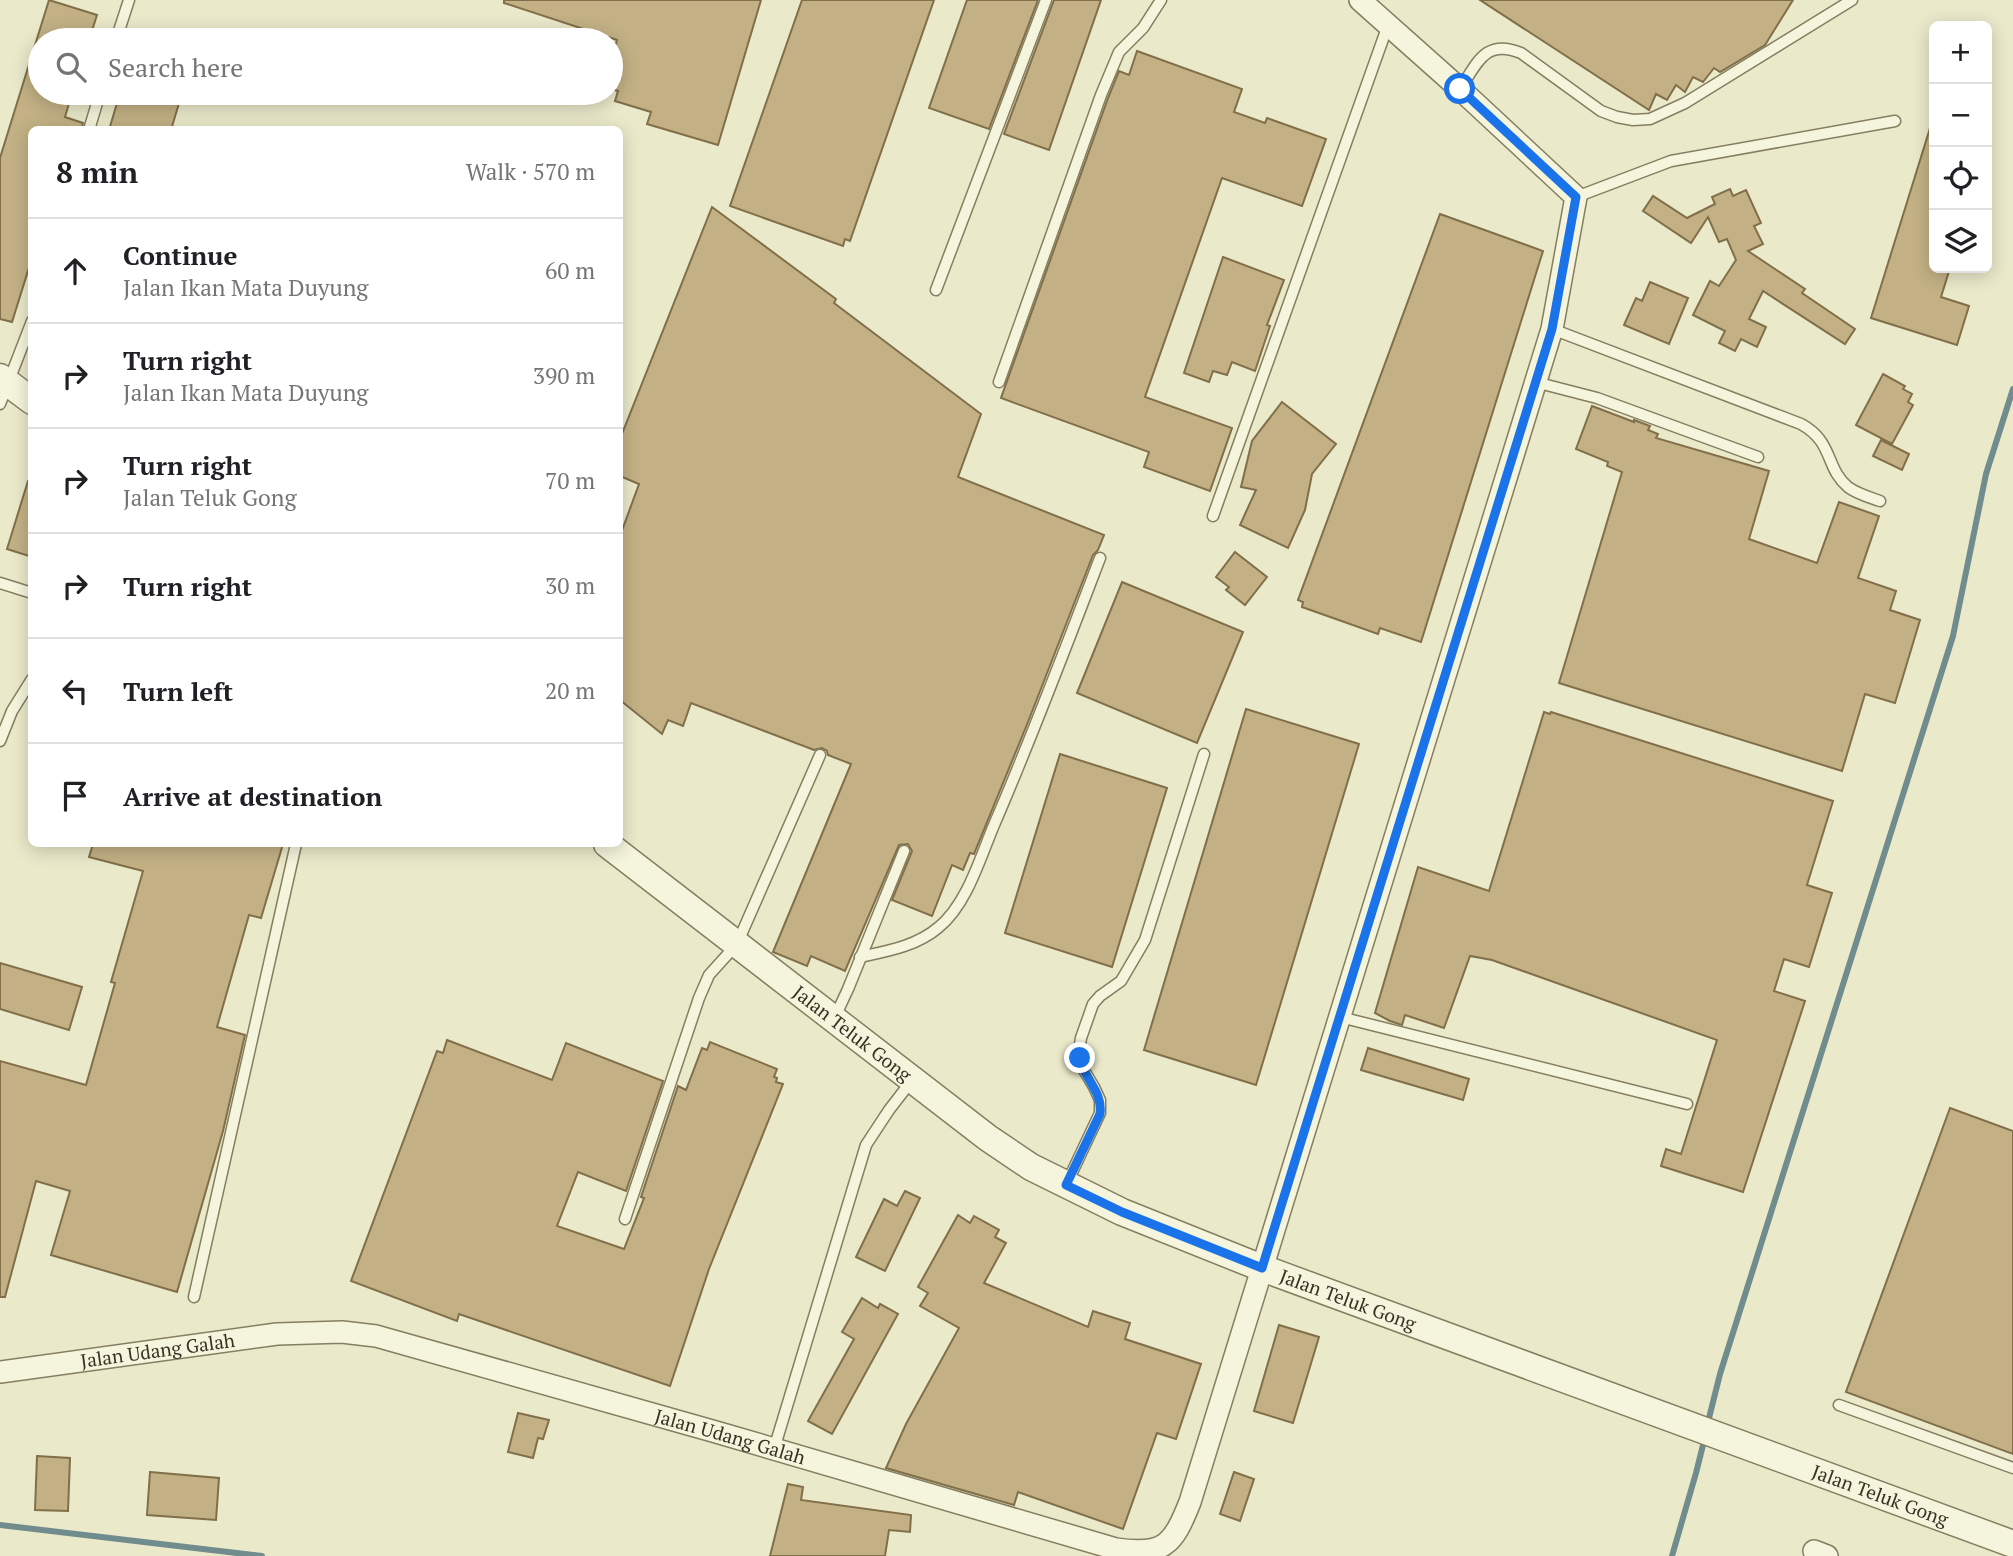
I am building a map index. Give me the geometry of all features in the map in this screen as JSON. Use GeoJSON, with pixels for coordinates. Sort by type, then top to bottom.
{"type":"FeatureCollection","features":[{"type":"Feature","properties":{"kind":"street"},"geometry":{"type":"LineString","coordinates":[[1360,0],[1576,197]]}},
{"type":"Feature","properties":{"kind":"street","name":"Jalan Udang Galah"},"geometry":{"type":"LineString","coordinates":[[0,1372],[265,1335],[342,1332],[376,1336],[1116,1549],[1152,1552],[1161,1548],[1176,1534],[1190,1502],[1552,329],[1576,197]]}},
{"type":"Feature","properties":{"kind":"street"},"geometry":{"type":"LineString","coordinates":[[3,388],[28,399]]}},
{"type":"Feature","properties":{"kind":"street","name":"Jalan Teluk Gong"},"geometry":{"type":"LineString","coordinates":[[611,847],[988,1138],[1031,1167],[1066,1185],[1122,1212],[1262,1268],[2013,1544]]}},
{"type":"Feature","properties":{"kind":"lane"},"geometry":{"type":"LineString","coordinates":[[120,28],[129,0]]}},
{"type":"Feature","properties":{"kind":"lane"},"geometry":{"type":"LineString","coordinates":[[936,290],[1046,0]]}},
{"type":"Feature","properties":{"kind":"lane"},"geometry":{"type":"LineString","coordinates":[[999,382],[1101,95],[1119,52],[1143,28],[1161,0]]}},
{"type":"Feature","properties":{"kind":"lane"},"geometry":{"type":"LineString","coordinates":[[1460,89],[1483,55],[1494,49],[1506,48],[1521,53],[1601,111],[1633,120],[1650,119],[1685,103],[1852,0]]}},
{"type":"Feature","properties":{"kind":"lane"},"geometry":{"type":"LineString","coordinates":[[1213,516],[1388,25]]}},
{"type":"Feature","properties":{"kind":"lane"},"geometry":{"type":"LineString","coordinates":[[90,126],[96,105]]}},
{"type":"Feature","properties":{"kind":"lane"},"geometry":{"type":"LineString","coordinates":[[1576,197],[1671,161],[1895,121]]}},
{"type":"Feature","properties":{"kind":"lane"},"geometry":{"type":"LineString","coordinates":[[1552,329],[1801,424],[1821,439],[1839,477],[1849,488],[1880,501]]}},
{"type":"Feature","properties":{"kind":"lane"},"geometry":{"type":"LineString","coordinates":[[3,388],[28,330]]}},
{"type":"Feature","properties":{"kind":"lane"},"geometry":{"type":"LineString","coordinates":[[1535,382],[1597,398],[1758,457]]}},
{"type":"Feature","properties":{"kind":"lane"},"geometry":{"type":"LineString","coordinates":[[860,957],[890,951],[925,937],[940,927],[962,901],[1033,734],[1100,558]]}},
{"type":"Feature","properties":{"kind":"lane"},"geometry":{"type":"LineString","coordinates":[[0,583],[28,592]]}},
{"type":"Feature","properties":{"kind":"lane"},"geometry":{"type":"LineString","coordinates":[[0,741],[12,711],[28,685]]}},
{"type":"Feature","properties":{"kind":"lane"},"geometry":{"type":"LineString","coordinates":[[1066,1185],[1100,1114],[1101,1106],[1082,1067],[1079,1050],[1081,1038],[1093,1004],[1121,981],[1145,940],[1204,754]]}},
{"type":"Feature","properties":{"kind":"lane"},"geometry":{"type":"LineString","coordinates":[[625,1219],[699,998],[709,975],[737,944],[820,755]]}},
{"type":"Feature","properties":{"kind":"lane"},"geometry":{"type":"LineString","coordinates":[[194,1297],[295,847]]}},
{"type":"Feature","properties":{"kind":"lane"},"geometry":{"type":"LineString","coordinates":[[834,1018],[849,989],[904,851]]}},
{"type":"Feature","properties":{"kind":"lane"},"geometry":{"type":"LineString","coordinates":[[1340,1017],[1686,1104]]}},
{"type":"Feature","properties":{"kind":"lane"},"geometry":{"type":"LineString","coordinates":[[774,1449],[866,1145],[913,1079]]}},
{"type":"Feature","properties":{"kind":"lane"},"geometry":{"type":"LineString","coordinates":[[1839,1405],[2013,1468]]}},
{"type":"Feature","properties":{"kind":"building"},"geometry":{"type":"Polygon","coordinates":[[[49,0],[97,15],[93,28],[40,28],[49,0]]]}},
{"type":"Feature","properties":{"kind":"building"},"geometry":{"type":"Polygon","coordinates":[[[504,0],[761,0],[718,145],[647,124],[651,112],[623,103],[623,28],[580,28],[504,3],[504,0]]]}},
{"type":"Feature","properties":{"kind":"building"},"geometry":{"type":"Polygon","coordinates":[[[802,0],[934,0],[850,241],[845,239],[843,246],[730,206],[802,0]]]}},
{"type":"Feature","properties":{"kind":"building"},"geometry":{"type":"Polygon","coordinates":[[[967,0],[1038,0],[989,129],[929,108],[967,0]]]}},
{"type":"Feature","properties":{"kind":"building"},"geometry":{"type":"Polygon","coordinates":[[[1054,0],[1101,0],[1049,150],[1004,134],[1054,0]]]}},
{"type":"Feature","properties":{"kind":"building"},"geometry":{"type":"Polygon","coordinates":[[[1480,0],[1793,0],[1765,45],[1720,72],[1714,68],[1703,82],[1693,77],[1685,92],[1676,85],[1667,100],[1656,94],[1649,110],[1480,0]]]}},
{"type":"Feature","properties":{"kind":"building"},"geometry":{"type":"Polygon","coordinates":[[[1137,51],[1242,89],[1234,112],[1265,123],[1267,118],[1326,139],[1302,206],[1222,178],[1145,397],[1232,428],[1210,491],[1144,467],[1149,452],[1001,398],[1108,98],[1119,71],[1129,75],[1137,51]]]}},
{"type":"Feature","properties":{"kind":"building"},"geometry":{"type":"Polygon","coordinates":[[[28,68],[28,105],[68,105],[65,117],[83,123],[82,126],[28,126],[28,271],[12,322],[0,319],[0,158],[28,68]]]}},
{"type":"Feature","properties":{"kind":"building"},"geometry":{"type":"Polygon","coordinates":[[[116,105],[178,105],[172,126],[110,126],[116,105]]]}},
{"type":"Feature","properties":{"kind":"building"},"geometry":{"type":"Polygon","coordinates":[[[1929,131],[1929,273],[1948,273],[1941,297],[1969,306],[1957,345],[1871,318],[1929,131]]]}},
{"type":"Feature","properties":{"kind":"building"},"geometry":{"type":"Polygon","coordinates":[[[1730,189],[1733,196],[1746,190],[1761,223],[1754,226],[1763,244],[1748,251],[1805,289],[1802,293],[1855,329],[1845,344],[1763,291],[1749,319],[1766,327],[1757,347],[1741,339],[1735,351],[1719,343],[1725,331],[1693,315],[1710,281],[1719,286],[1736,260],[1727,239],[1719,242],[1708,217],[1691,243],[1643,211],[1653,196],[1687,218],[1715,204],[1712,197],[1730,189]]]}},
{"type":"Feature","properties":{"kind":"building"},"geometry":{"type":"Polygon","coordinates":[[[712,207],[836,299],[834,303],[981,414],[958,477],[1104,535],[1093,555],[974,854],[970,853],[963,870],[952,865],[932,916],[892,900],[912,851],[908,844],[899,845],[845,971],[811,956],[807,966],[773,952],[851,764],[828,755],[822,748],[814,750],[691,703],[683,726],[668,720],[662,734],[623,702],[623,528],[639,484],[623,477],[623,431],[712,207]]]}},
{"type":"Feature","properties":{"kind":"building"},"geometry":{"type":"Polygon","coordinates":[[[1440,214],[1543,251],[1421,642],[1380,628],[1378,634],[1302,607],[1303,602],[1298,600],[1440,214]]]}},
{"type":"Feature","properties":{"kind":"building"},"geometry":{"type":"Polygon","coordinates":[[[1223,257],[1284,280],[1267,325],[1270,326],[1255,371],[1232,362],[1227,375],[1213,371],[1209,382],[1184,373],[1223,257]]]}},
{"type":"Feature","properties":{"kind":"building"},"geometry":{"type":"Polygon","coordinates":[[[1650,282],[1688,298],[1669,344],[1624,325],[1636,298],[1642,301],[1650,282]]]}},
{"type":"Feature","properties":{"kind":"building"},"geometry":{"type":"Polygon","coordinates":[[[1883,374],[1905,386],[1903,389],[1912,394],[1908,402],[1913,405],[1892,444],[1856,425],[1883,374]]]}},
{"type":"Feature","properties":{"kind":"building"},"geometry":{"type":"Polygon","coordinates":[[[1282,402],[1336,444],[1312,474],[1305,510],[1288,548],[1240,525],[1256,490],[1241,487],[1252,441],[1282,402]]]}},
{"type":"Feature","properties":{"kind":"building"},"geometry":{"type":"Polygon","coordinates":[[[1592,406],[1650,426],[1648,430],[1658,434],[1656,438],[1769,471],[1749,539],[1817,563],[1839,502],[1879,516],[1858,578],[1896,591],[1890,610],[1920,620],[1895,703],[1865,694],[1842,771],[1559,683],[1622,472],[1607,466],[1608,462],[1576,449],[1592,406]]]}},
{"type":"Feature","properties":{"kind":"building"},"geometry":{"type":"Polygon","coordinates":[[[1881,440],[1909,454],[1902,470],[1873,456],[1881,440]]]}},
{"type":"Feature","properties":{"kind":"building"},"geometry":{"type":"Polygon","coordinates":[[[28,481],[28,556],[7,549],[28,481]]]}},
{"type":"Feature","properties":{"kind":"building"},"geometry":{"type":"Polygon","coordinates":[[[1235,552],[1267,577],[1245,605],[1226,590],[1229,587],[1216,577],[1235,552]]]}},
{"type":"Feature","properties":{"kind":"building"},"geometry":{"type":"Polygon","coordinates":[[[1122,582],[1243,632],[1197,743],[1077,693],[1122,582]]]}},
{"type":"Feature","properties":{"kind":"building"},"geometry":{"type":"Polygon","coordinates":[[[1246,709],[1359,744],[1256,1085],[1144,1050],[1246,709]]]}},
{"type":"Feature","properties":{"kind":"building"},"geometry":{"type":"Polygon","coordinates":[[[1544,712],[1833,801],[1807,885],[1832,893],[1809,967],[1784,959],[1774,991],[1805,1001],[1743,1192],[1661,1166],[1666,1149],[1681,1154],[1717,1040],[1492,960],[1470,956],[1444,1028],[1405,1015],[1402,1025],[1375,1013],[1418,867],[1489,891],[1544,712]]]}},
{"type":"Feature","properties":{"kind":"building"},"geometry":{"type":"Polygon","coordinates":[[[1060,754],[1167,788],[1112,967],[1005,933],[1060,754]]]}},
{"type":"Feature","properties":{"kind":"building"},"geometry":{"type":"Polygon","coordinates":[[[92,847],[282,847],[261,918],[249,915],[217,1027],[245,1035],[223,1131],[177,1292],[51,1255],[70,1191],[36,1181],[5,1297],[0,1297],[0,1061],[86,1085],[115,983],[111,982],[143,871],[89,857],[92,847]]]}},
{"type":"Feature","properties":{"kind":"building"},"geometry":{"type":"Polygon","coordinates":[[[0,963],[82,987],[69,1030],[0,1009],[0,963]]]}},
{"type":"Feature","properties":{"kind":"building"},"geometry":{"type":"Polygon","coordinates":[[[447,1040],[552,1080],[566,1043],[663,1081],[626,1191],[578,1172],[557,1226],[624,1249],[644,1198],[641,1197],[678,1086],[686,1090],[702,1048],[707,1050],[710,1042],[777,1069],[774,1077],[777,1078],[776,1082],[783,1084],[709,1269],[670,1386],[459,1314],[457,1321],[351,1281],[437,1051],[443,1053],[447,1040]]]}},
{"type":"Feature","properties":{"kind":"building"},"geometry":{"type":"Polygon","coordinates":[[[1368,1048],[1469,1079],[1463,1100],[1361,1070],[1368,1048]]]}},
{"type":"Feature","properties":{"kind":"building"},"geometry":{"type":"Polygon","coordinates":[[[1950,1108],[2013,1131],[2013,1454],[1846,1392],[1950,1108]]]}},
{"type":"Feature","properties":{"kind":"building"},"geometry":{"type":"Polygon","coordinates":[[[905,1191],[920,1198],[885,1271],[856,1257],[884,1199],[897,1206],[905,1191]]]}},
{"type":"Feature","properties":{"kind":"building"},"geometry":{"type":"Polygon","coordinates":[[[958,1215],[970,1223],[974,1216],[999,1230],[995,1237],[1006,1243],[984,1283],[1088,1327],[1093,1311],[1130,1323],[1125,1339],[1201,1364],[1176,1439],[1157,1433],[1123,1529],[1018,1492],[1014,1505],[886,1468],[906,1424],[959,1328],[920,1306],[928,1293],[918,1287],[958,1215]]]}},
{"type":"Feature","properties":{"kind":"building"},"geometry":{"type":"Polygon","coordinates":[[[862,1298],[878,1308],[880,1304],[898,1314],[832,1434],[808,1421],[854,1339],[842,1332],[862,1298]]]}},
{"type":"Feature","properties":{"kind":"building"},"geometry":{"type":"Polygon","coordinates":[[[1279,1325],[1319,1337],[1293,1423],[1254,1411],[1279,1325]]]}},
{"type":"Feature","properties":{"kind":"building"},"geometry":{"type":"Polygon","coordinates":[[[518,1413],[549,1420],[543,1439],[538,1438],[533,1458],[508,1452],[518,1413]]]}},
{"type":"Feature","properties":{"kind":"building"},"geometry":{"type":"Polygon","coordinates":[[[37,1456],[70,1458],[68,1511],[35,1510],[37,1456]]]}},
{"type":"Feature","properties":{"kind":"building"},"geometry":{"type":"Polygon","coordinates":[[[150,1472],[219,1478],[216,1520],[147,1515],[150,1472]]]}},
{"type":"Feature","properties":{"kind":"building"},"geometry":{"type":"Polygon","coordinates":[[[1234,1472],[1254,1479],[1240,1521],[1220,1514],[1234,1472]]]}},
{"type":"Feature","properties":{"kind":"building"},"geometry":{"type":"Polygon","coordinates":[[[788,1484],[803,1487],[801,1500],[911,1515],[910,1532],[889,1530],[885,1556],[770,1556],[788,1484]]]}},
{"type":"Feature","properties":{"kind":"waterway"},"geometry":{"type":"LineString","coordinates":[[1707,1426],[1720,1374],[1953,636],[1986,474],[2013,389]]}},
{"type":"Feature","properties":{"kind":"waterway"},"geometry":{"type":"LineString","coordinates":[[1672,1556],[1705,1437]]}},
{"type":"Feature","properties":{"kind":"waterway"},"geometry":{"type":"LineString","coordinates":[[0,1525],[262,1556]]}},
{"type":"Feature","properties":{"kind":"route"},"geometry":{"type":"LineString","coordinates":[[1080,1058],[1101,1106],[1100,1114],[1066,1185],[1122,1212],[1262,1268],[1552,329],[1571,233],[1576,197],[1460,89]]}}]}
